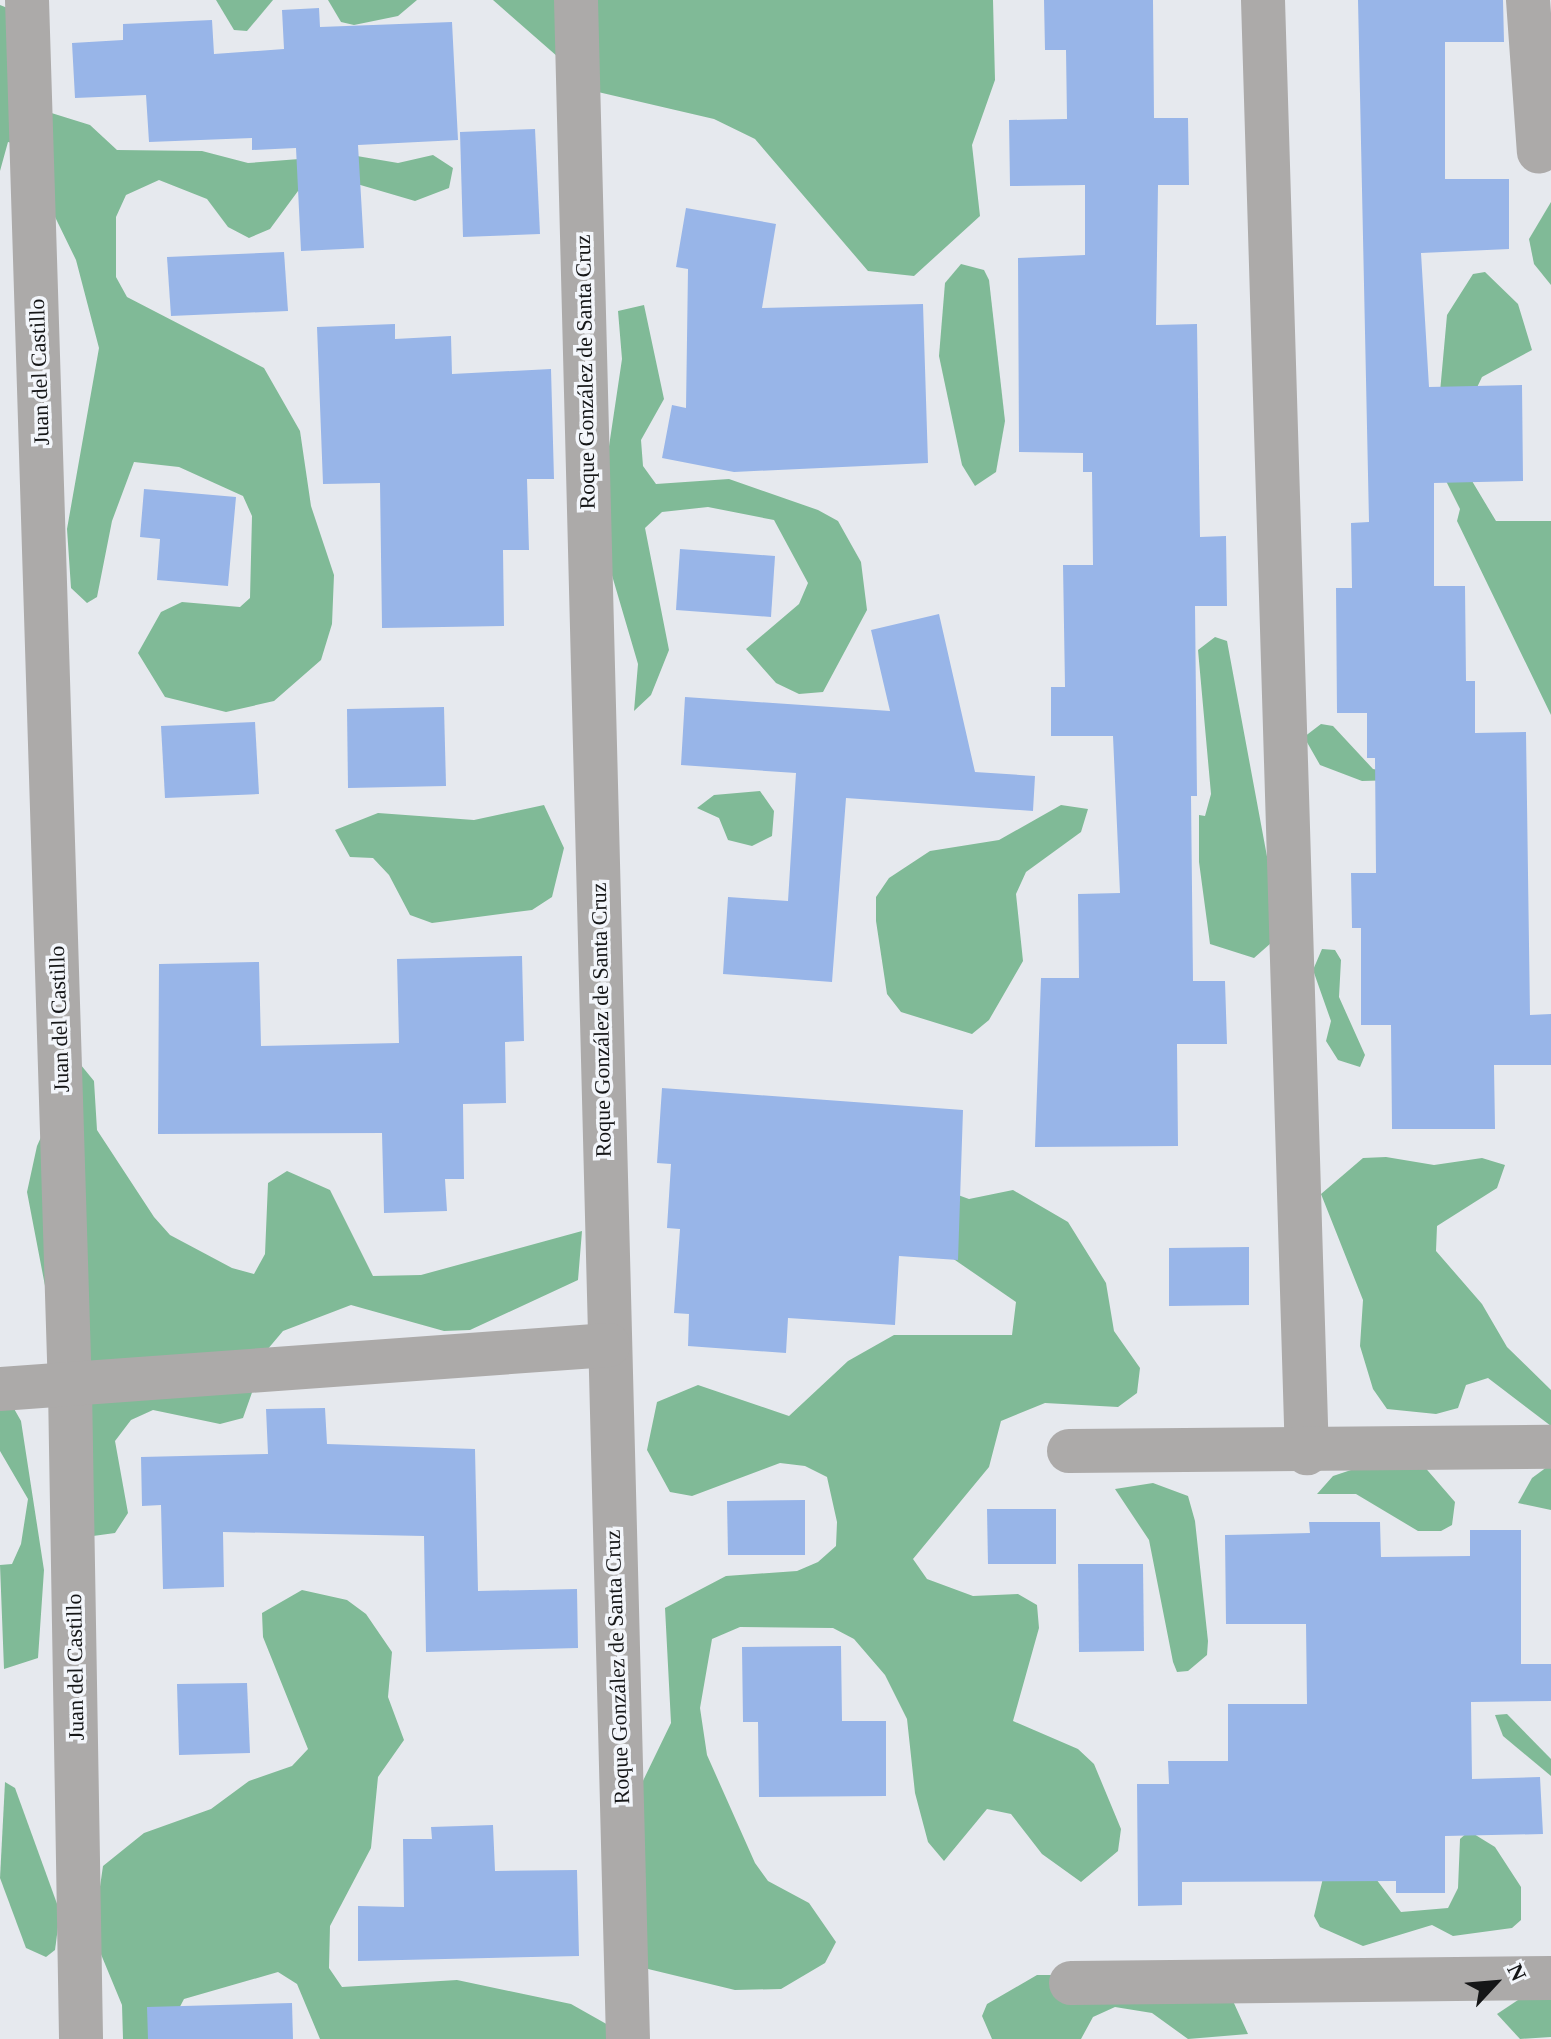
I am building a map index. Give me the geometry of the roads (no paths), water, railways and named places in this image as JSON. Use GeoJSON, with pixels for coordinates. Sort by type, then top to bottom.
{"type":"FeatureCollection","features":[{"type":"Feature","properties":{"kind":"street","name":"Juan del Castillo"},"geometry":{"type":"LineString","coordinates":[[27,0],[70,1388],[81,2039]]}},
{"type":"Feature","properties":{"kind":"street","name":"Roque González de Santa Cruz"},"geometry":{"type":"LineString","coordinates":[[576,0],[628,2039]]}},
{"type":"Feature","properties":{"kind":"street"},"geometry":{"type":"LineString","coordinates":[[1263,0],[1307,1453]]}},
{"type":"Feature","properties":{"kind":"street"},"geometry":{"type":"LineString","coordinates":[[1528,0],[1539,152]]}},
{"type":"Feature","properties":{"kind":"street"},"geometry":{"type":"LineString","coordinates":[[0,1389],[70,1388],[608,1345]]}},
{"type":"Feature","properties":{"kind":"street"},"geometry":{"type":"LineString","coordinates":[[1069,1451],[1307,1453],[1551,1447]]}},
{"type":"Feature","properties":{"kind":"street"},"geometry":{"type":"LineString","coordinates":[[1071,1983],[1551,1978]]}}]}
